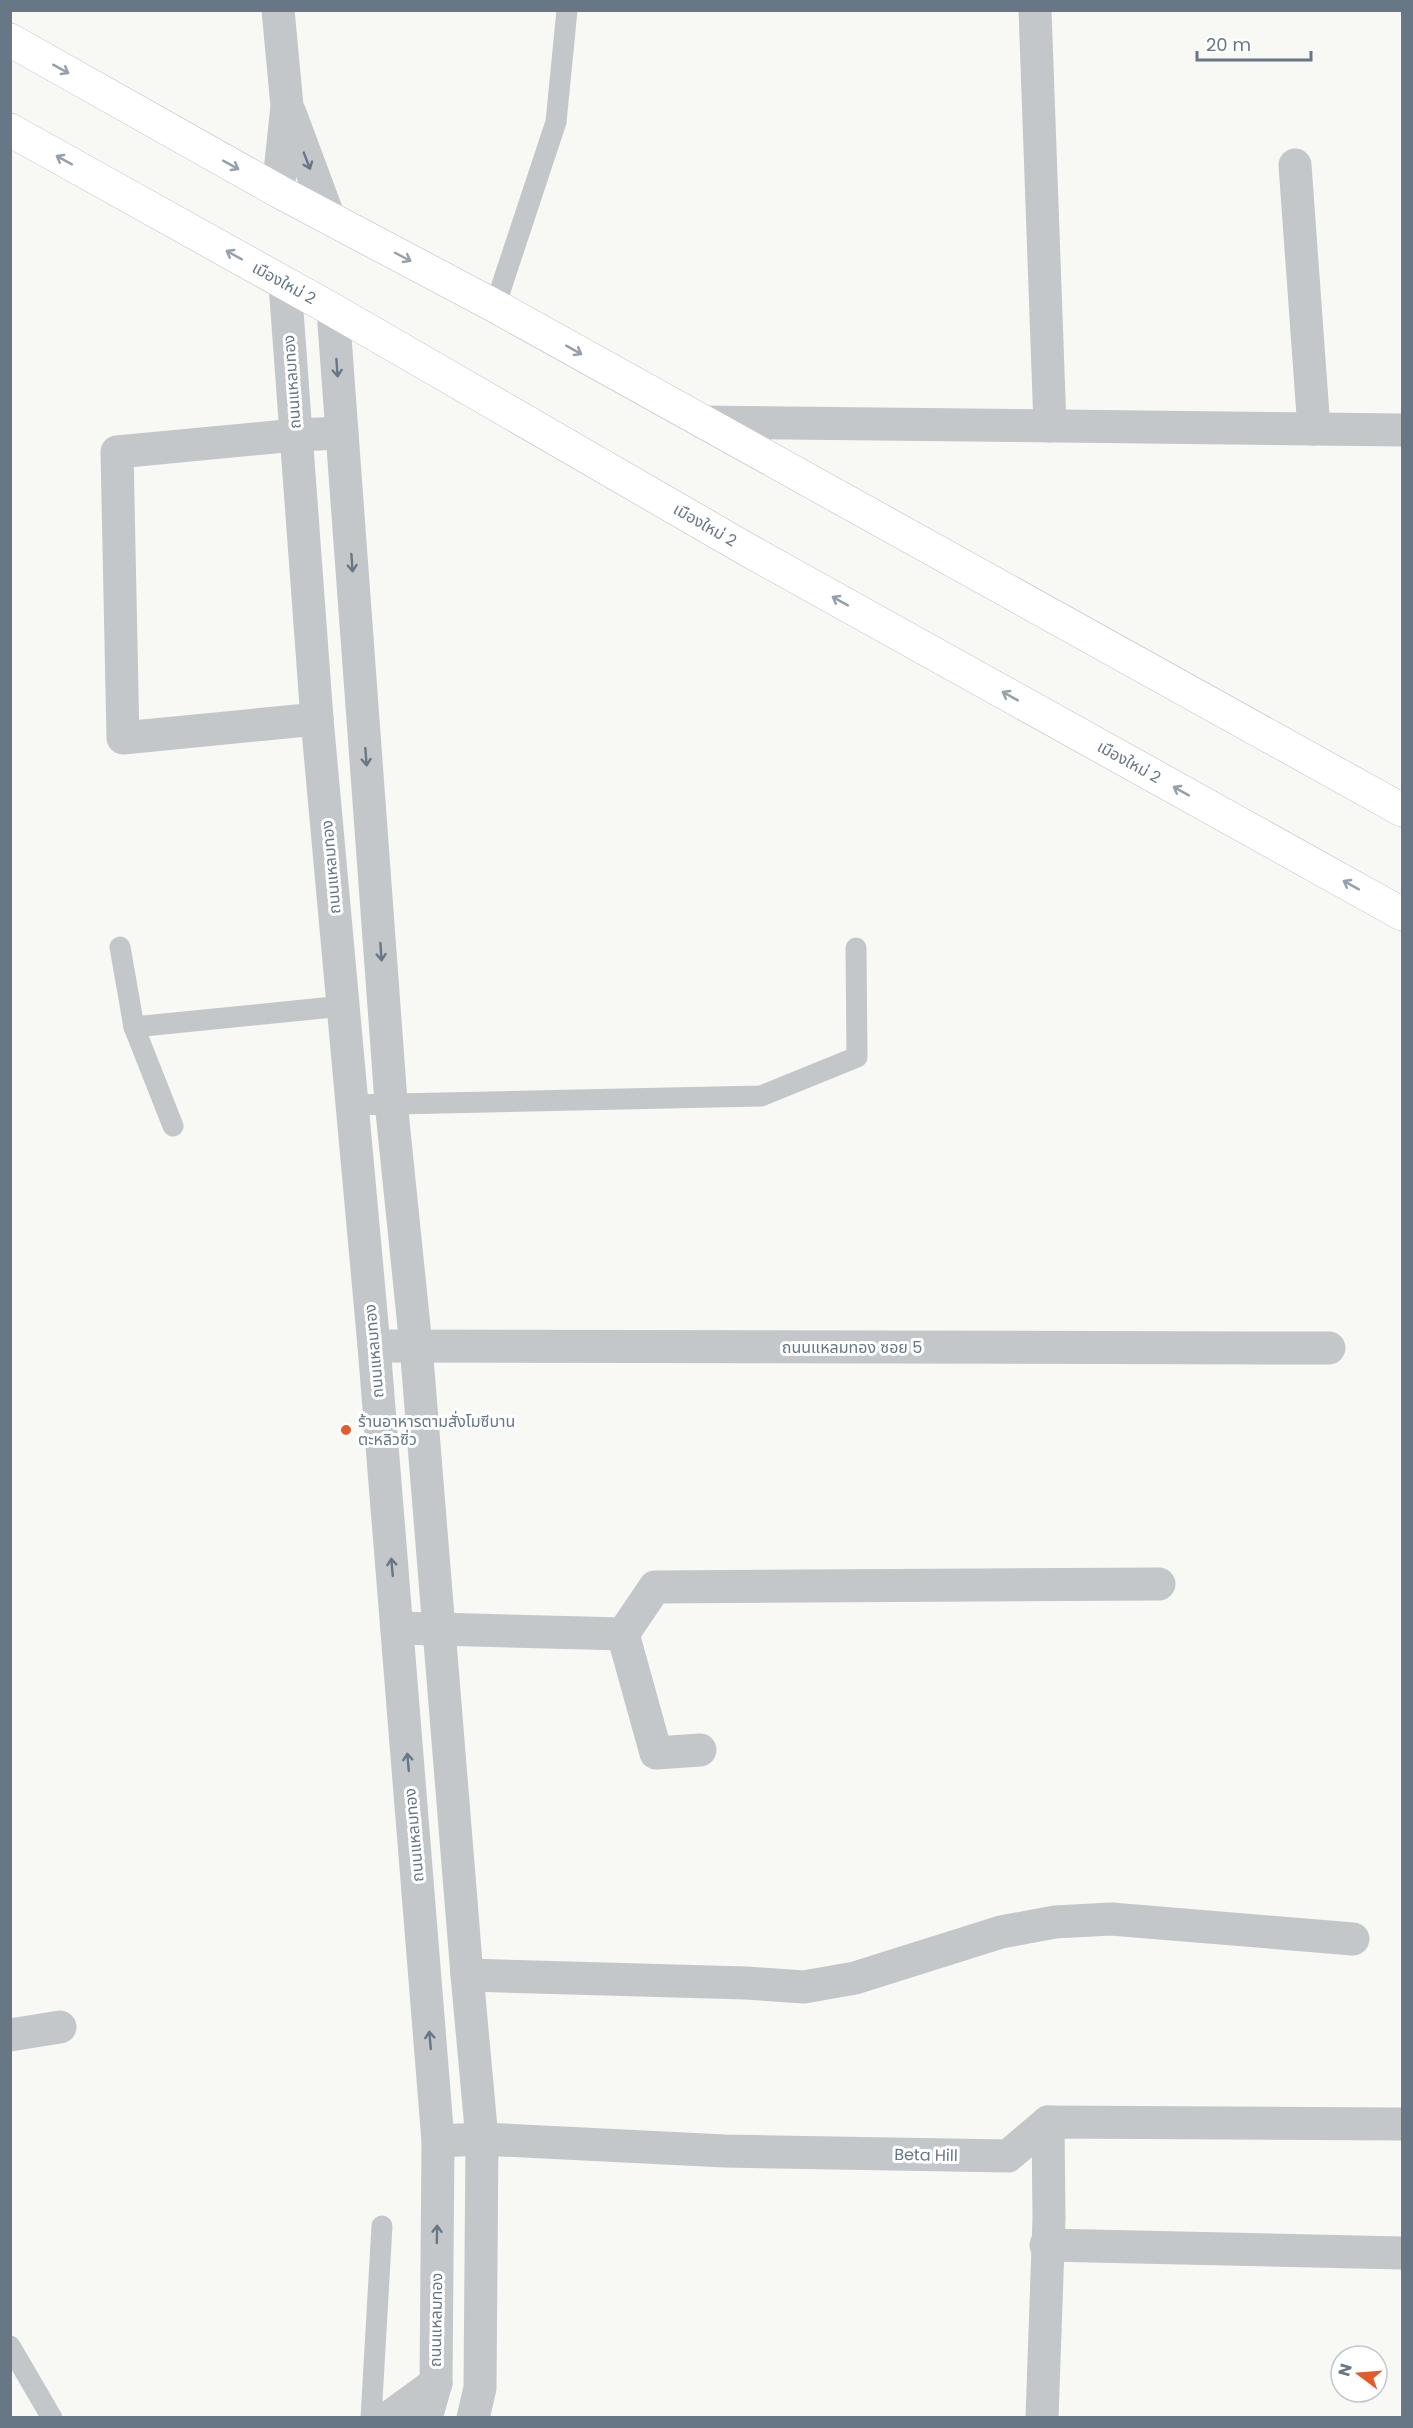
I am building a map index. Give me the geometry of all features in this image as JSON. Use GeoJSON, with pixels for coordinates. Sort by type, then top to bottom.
{"type":"FeatureCollection","features":[{"type":"Feature","properties":{"kind":"main road"},"geometry":{"type":"LineString","coordinates":[[10,40],[278,191],[495,306],[1402,810]]}},
{"type":"Feature","properties":{"kind":"main road","name":"เมืองใหม่ 2"},"geometry":{"type":"LineString","coordinates":[[10,130],[333,310],[746,549],[1402,914]]}},
{"type":"Feature","properties":{"kind":"street"},"geometry":{"type":"LineString","coordinates":[[278,10],[287,106],[278,191]]}},
{"type":"Feature","properties":{"kind":"street"},"geometry":{"type":"LineString","coordinates":[[1035,10],[1050,426]]}},
{"type":"Feature","properties":{"kind":"street"},"geometry":{"type":"LineString","coordinates":[[287,106],[329,218]]}},
{"type":"Feature","properties":{"kind":"street"},"geometry":{"type":"LineString","coordinates":[[1295,165],[1314,429]]}},
{"type":"Feature","properties":{"kind":"street","name":"ถนนแหลมทอง"},"geometry":{"type":"LineString","coordinates":[[285,284],[317,719],[374,1346],[438,2141],[436,2383],[426,2418]]}},
{"type":"Feature","properties":{"kind":"street"},"geometry":{"type":"LineString","coordinates":[[333,310],[391,1102],[416,1346],[482,2139],[480,2388],[473,2418]]}},
{"type":"Feature","properties":{"kind":"street"},"geometry":{"type":"LineString","coordinates":[[702,422],[1402,430]]}},
{"type":"Feature","properties":{"kind":"street"},"geometry":{"type":"LineString","coordinates":[[317,719],[123,738],[117,452],[296,435],[342,433]]}},
{"type":"Feature","properties":{"kind":"street"},"geometry":{"type":"LineString","coordinates":[[328,836],[372,835]]}},
{"type":"Feature","properties":{"kind":"street","name":"ถนนแหลมทอง ซอย 5"},"geometry":{"type":"LineString","coordinates":[[374,1346],[1329,1348]]}},
{"type":"Feature","properties":{"kind":"street"},"geometry":{"type":"LineString","coordinates":[[700,1750],[656,1753],[623,1634],[655,1587],[1159,1584]]}},
{"type":"Feature","properties":{"kind":"street"},"geometry":{"type":"LineString","coordinates":[[397,1628],[623,1634]]}},
{"type":"Feature","properties":{"kind":"street"},"geometry":{"type":"LineString","coordinates":[[467,1975],[746,1983],[804,1987],[855,1978],[1001,1932],[1055,1922],[1111,1919],[1353,1939]]}},
{"type":"Feature","properties":{"kind":"street"},"geometry":{"type":"LineString","coordinates":[[10,2035],[60,2027]]}},
{"type":"Feature","properties":{"kind":"street"},"geometry":{"type":"LineString","coordinates":[[1042,2418],[1048,2218],[1048,2122],[1402,2124]]}},
{"type":"Feature","properties":{"kind":"street","name":"Beta Hill"},"geometry":{"type":"LineString","coordinates":[[438,2141],[482,2139],[724,2151],[1008,2156],[1048,2122]]}},
{"type":"Feature","properties":{"kind":"street"},"geometry":{"type":"LineString","coordinates":[[1046,2245],[1402,2253]]}},
{"type":"Feature","properties":{"kind":"street"},"geometry":{"type":"LineString","coordinates":[[388,2418],[436,2383]]}},
{"type":"Feature","properties":{"kind":"lane"},"geometry":{"type":"LineString","coordinates":[[495,306],[556,122],[567,10]]}},
{"type":"Feature","properties":{"kind":"lane"},"geometry":{"type":"LineString","coordinates":[[120,947],[134,1027],[172,1126]]}},
{"type":"Feature","properties":{"kind":"lane"},"geometry":{"type":"LineString","coordinates":[[352,1105],[391,1102],[761,1096],[857,1057],[856,948]]}},
{"type":"Feature","properties":{"kind":"lane"},"geometry":{"type":"LineString","coordinates":[[134,1027],[344,1006]]}},
{"type":"Feature","properties":{"kind":"lane"},"geometry":{"type":"LineString","coordinates":[[371,2418],[382,2226]]}},
{"type":"Feature","properties":{"kind":"lane"},"geometry":{"type":"LineString","coordinates":[[10,2346],[52,2418]]}},
{"type":"Feature","properties":{"kind":"place","name":"ร้านอาหารตามสั่งโมซีบาน ตะหลิวซิ่ว"},"geometry":{"type":"Point","coordinates":[346,1430]}}]}
